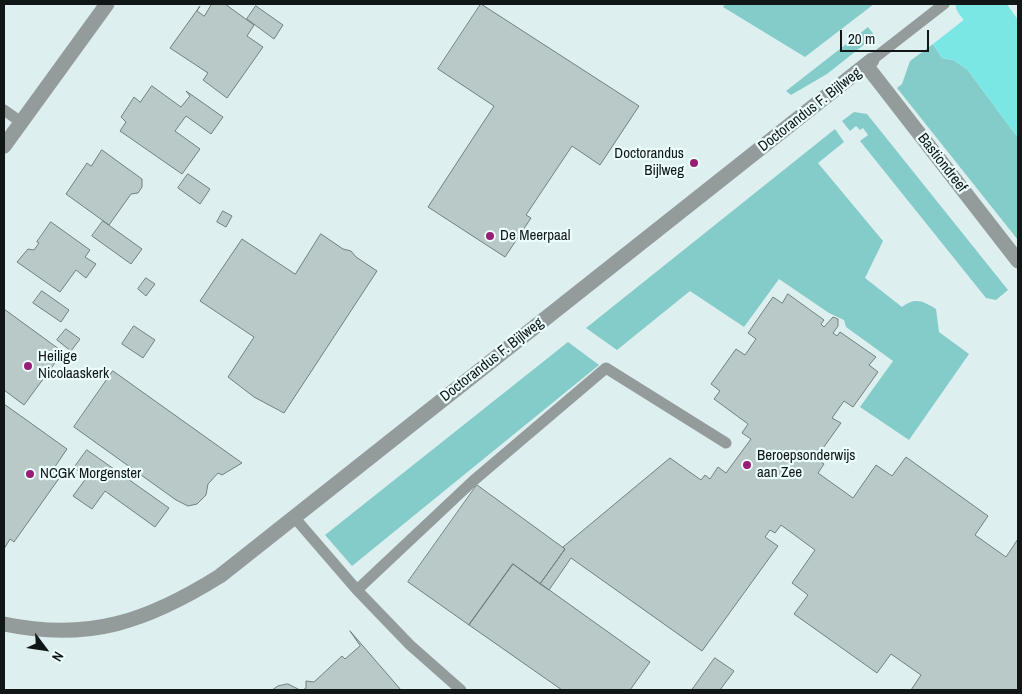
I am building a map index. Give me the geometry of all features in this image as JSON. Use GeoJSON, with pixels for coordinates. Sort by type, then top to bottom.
{"type":"FeatureCollection","features":[{"type":"Feature","properties":{"kind":"street"},"geometry":{"type":"LineString","coordinates":[[5,141],[107,4]]}},
{"type":"Feature","properties":{"kind":"street","name":"Bastiondreef"},"geometry":{"type":"LineString","coordinates":[[869,63],[1018,261]]}},
{"type":"Feature","properties":{"kind":"street","name":"Doctorandus F. Bijlweg"},"geometry":{"type":"LineString","coordinates":[[4,624],[35,629],[66,629],[94,628],[133,620],[161,610],[220,576],[869,63]]}},
{"type":"Feature","properties":{"kind":"lane","name":"Doctorandus F. Bijlweg"},"geometry":{"type":"LineString","coordinates":[[869,63],[944,4]]}},
{"type":"Feature","properties":{"kind":"lane"},"geometry":{"type":"LineString","coordinates":[[4,110],[21,122]]}},
{"type":"Feature","properties":{"kind":"lane"},"geometry":{"type":"LineString","coordinates":[[357,590],[473,481],[606,368],[726,443]]}},
{"type":"Feature","properties":{"kind":"lane"},"geometry":{"type":"LineString","coordinates":[[294,517],[357,590],[410,645],[461,690]]}},
{"type":"Feature","properties":{"kind":"shaded area"},"geometry":{"type":"Polygon","coordinates":[[[725,4],[874,4],[805,57],[723,7],[725,4]]]}},
{"type":"Feature","properties":{"kind":"shaded area"},"geometry":{"type":"Polygon","coordinates":[[[984,4],[1007,4],[1018,20],[1018,138],[967,69],[953,60],[942,58],[933,44],[984,4]]]}},
{"type":"Feature","properties":{"kind":"shaded area"},"geometry":{"type":"Polygon","coordinates":[[[868,27],[875,36],[827,74],[791,95],[786,91],[868,27]]]}},
{"type":"Feature","properties":{"kind":"shaded area"},"geometry":{"type":"Polygon","coordinates":[[[933,44],[942,58],[953,60],[967,69],[1018,138],[1018,240],[897,88],[902,84],[910,61],[933,44]]]}},
{"type":"Feature","properties":{"kind":"shaded area"},"geometry":{"type":"Polygon","coordinates":[[[854,112],[867,114],[1008,290],[996,300],[986,298],[860,141],[868,135],[863,128],[860,130],[856,126],[850,131],[842,121],[854,112]]]}},
{"type":"Feature","properties":{"kind":"shaded area"},"geometry":{"type":"Polygon","coordinates":[[[835,129],[844,142],[818,163],[883,241],[865,278],[902,307],[911,302],[919,301],[936,309],[939,332],[969,354],[909,440],[860,407],[893,361],[846,327],[844,320],[829,313],[779,279],[744,327],[690,291],[617,350],[586,328],[835,129]]]}},
{"type":"Feature","properties":{"kind":"shaded area"},"geometry":{"type":"Polygon","coordinates":[[[568,342],[599,365],[352,566],[325,535],[568,342]]]}},
{"type":"Feature","properties":{"kind":"building"},"geometry":{"type":"Polygon","coordinates":[[[212,4],[225,4],[254,25],[247,36],[263,47],[227,98],[203,80],[208,73],[170,48],[200,6],[197,11],[204,16],[212,4]]]}},
{"type":"Feature","properties":{"kind":"building"},"geometry":{"type":"Polygon","coordinates":[[[481,4],[639,106],[600,165],[572,146],[526,215],[531,218],[505,257],[428,207],[494,106],[438,69],[481,4]]]}},
{"type":"Feature","properties":{"kind":"building"},"geometry":{"type":"Polygon","coordinates":[[[256,6],[283,25],[274,39],[247,19],[256,6]]]}},
{"type":"Feature","properties":{"kind":"building"},"geometry":{"type":"Polygon","coordinates":[[[152,86],[181,107],[190,96],[186,91],[223,117],[211,134],[186,116],[175,131],[200,149],[182,174],[120,131],[126,122],[121,117],[134,97],[140,102],[152,86]]]}},
{"type":"Feature","properties":{"kind":"building"},"geometry":{"type":"Polygon","coordinates":[[[102,150],[142,179],[142,187],[138,193],[131,194],[109,225],[66,194],[87,163],[91,166],[102,150]]]}},
{"type":"Feature","properties":{"kind":"building"},"geometry":{"type":"Polygon","coordinates":[[[188,174],[210,189],[200,204],[178,188],[188,174]]]}},
{"type":"Feature","properties":{"kind":"building"},"geometry":{"type":"Polygon","coordinates":[[[223,211],[232,216],[226,227],[217,222],[223,211]]]}},
{"type":"Feature","properties":{"kind":"building"},"geometry":{"type":"Polygon","coordinates":[[[103,221],[142,249],[131,264],[92,236],[103,221]]]}},
{"type":"Feature","properties":{"kind":"building"},"geometry":{"type":"Polygon","coordinates":[[[51,222],[90,250],[85,257],[96,264],[86,278],[76,270],[60,292],[17,262],[28,249],[34,250],[39,243],[37,242],[51,222]]]}},
{"type":"Feature","properties":{"kind":"building"},"geometry":{"type":"Polygon","coordinates":[[[321,234],[343,249],[351,251],[356,257],[377,271],[284,413],[254,397],[228,377],[254,337],[200,301],[242,239],[295,274],[321,234]]]}},
{"type":"Feature","properties":{"kind":"building"},"geometry":{"type":"Polygon","coordinates":[[[146,278],[155,284],[146,296],[138,289],[146,278]]]}},
{"type":"Feature","properties":{"kind":"building"},"geometry":{"type":"Polygon","coordinates":[[[42,291],[69,310],[61,322],[33,303],[42,291]]]}},
{"type":"Feature","properties":{"kind":"building"},"geometry":{"type":"Polygon","coordinates":[[[788,294],[824,320],[821,324],[824,327],[833,317],[838,319],[838,326],[833,333],[837,336],[840,332],[876,357],[869,365],[878,372],[853,407],[844,401],[832,418],[841,423],[816,458],[824,464],[818,473],[853,498],[876,465],[892,476],[906,457],[988,516],[975,535],[1006,557],[1018,539],[1018,690],[911,690],[921,675],[891,654],[877,673],[794,614],[808,595],[792,583],[815,550],[781,525],[775,533],[770,530],[765,537],[778,546],[702,651],[571,558],[549,590],[540,584],[565,549],[563,547],[670,458],[701,480],[705,475],[710,479],[718,467],[726,473],[751,439],[742,433],[748,424],[714,399],[720,391],[711,384],[736,349],[745,355],[756,339],[748,333],[773,297],[782,303],[788,294]]]}},
{"type":"Feature","properties":{"kind":"building","name":"Heilige Nicolaaskerk"},"geometry":{"type":"Polygon","coordinates":[[[4,309],[63,352],[24,405],[4,390],[4,309]]]}},
{"type":"Feature","properties":{"kind":"building"},"geometry":{"type":"Polygon","coordinates":[[[134,326],[155,340],[143,358],[122,344],[134,326]]]}},
{"type":"Feature","properties":{"kind":"building"},"geometry":{"type":"Polygon","coordinates":[[[66,329],[80,339],[71,351],[57,340],[66,329]]]}},
{"type":"Feature","properties":{"kind":"building"},"geometry":{"type":"Polygon","coordinates":[[[113,371],[242,463],[222,475],[218,473],[208,484],[206,495],[197,504],[188,506],[176,500],[74,427],[113,371]]]}},
{"type":"Feature","properties":{"kind":"building","name":"NCGK Morgenster"},"geometry":{"type":"Polygon","coordinates":[[[4,404],[67,449],[52,471],[60,477],[14,542],[10,539],[4,549],[4,404]]]}},
{"type":"Feature","properties":{"kind":"building"},"geometry":{"type":"Polygon","coordinates":[[[87,450],[169,508],[155,527],[105,491],[92,509],[73,496],[87,477],[74,468],[87,450]]]}},
{"type":"Feature","properties":{"kind":"building"},"geometry":{"type":"Polygon","coordinates":[[[477,485],[565,549],[540,584],[513,564],[469,625],[408,582],[477,485]]]}},
{"type":"Feature","properties":{"kind":"building"},"geometry":{"type":"Polygon","coordinates":[[[513,564],[650,662],[630,690],[562,690],[469,625],[513,564]]]}},
{"type":"Feature","properties":{"kind":"building"},"geometry":{"type":"Polygon","coordinates":[[[350,631],[401,690],[303,690],[306,688],[306,681],[314,682],[342,656],[345,659],[360,646],[350,631]]]}},
{"type":"Feature","properties":{"kind":"building"},"geometry":{"type":"Polygon","coordinates":[[[715,658],[734,671],[720,690],[692,690],[715,658]]]}},
{"type":"Feature","properties":{"kind":"building"},"geometry":{"type":"Polygon","coordinates":[[[288,684],[300,690],[272,690],[278,686],[288,684]]]}},
{"type":"Feature","properties":{"kind":"waterway"},"geometry":{"type":"LineString","coordinates":[[971,4],[1018,65]]}},
{"type":"Feature","properties":{"kind":"place","name":"Doctorandus Bijlweg"},"geometry":{"type":"Point","coordinates":[694,163]}},
{"type":"Feature","properties":{"kind":"place","name":"De Meerpaal"},"geometry":{"type":"Point","coordinates":[490,236]}},
{"type":"Feature","properties":{"kind":"place","name":"Heilige Nicolaaskerk"},"geometry":{"type":"Point","coordinates":[28,366]}},
{"type":"Feature","properties":{"kind":"place","name":"Beroepsonderwijs aan Zee"},"geometry":{"type":"Point","coordinates":[747,465]}},
{"type":"Feature","properties":{"kind":"place","name":"NCGK Morgenster"},"geometry":{"type":"Point","coordinates":[30,474]}}]}
